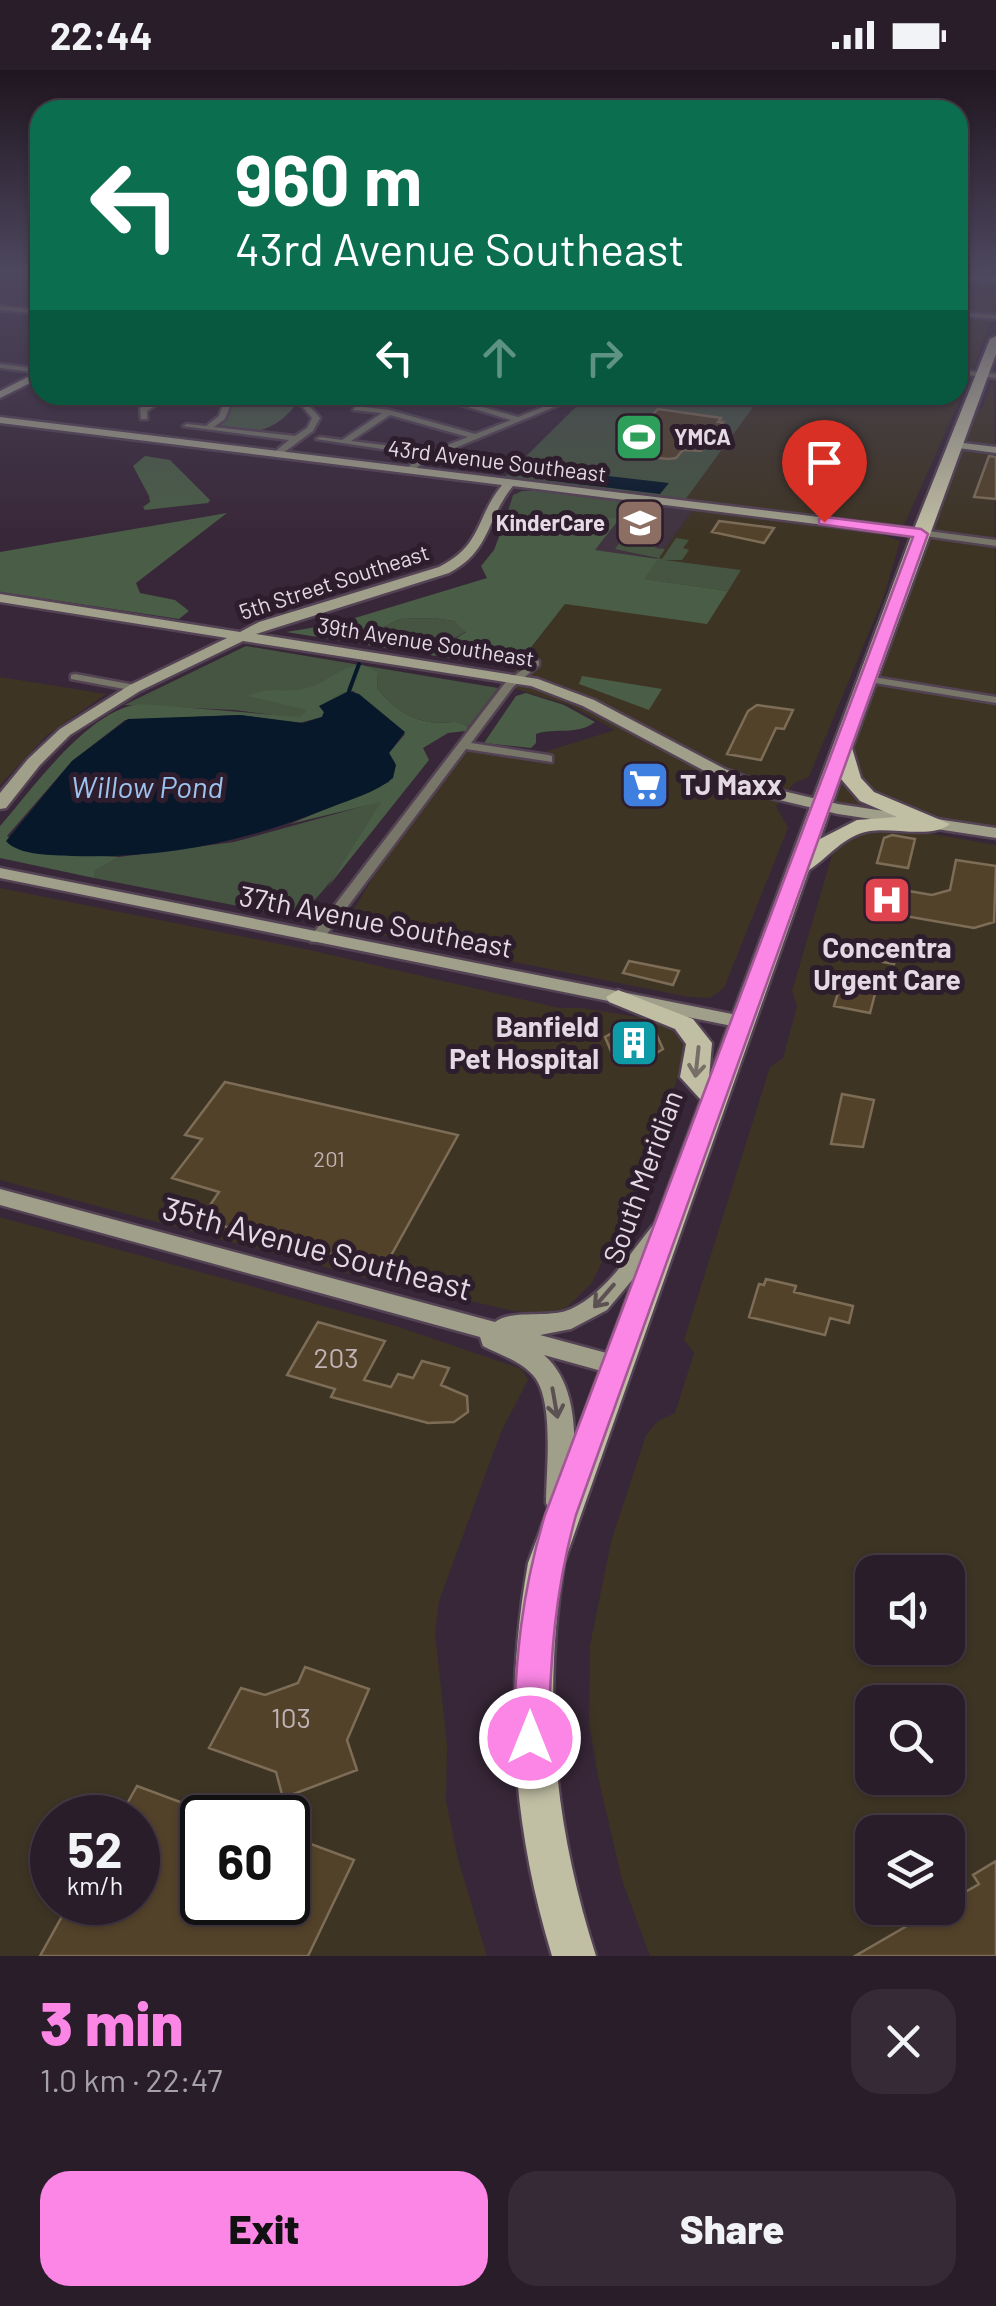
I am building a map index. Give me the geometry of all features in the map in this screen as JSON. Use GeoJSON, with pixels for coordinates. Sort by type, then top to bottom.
{"type":"FeatureCollection","features":[{"type":"Feature","properties":{"kind":"main road","name":"South Meridian"},"geometry":{"type":"LineString","coordinates":[[571,1950],[542,1830],[530,1698],[539,1599],[560,1515],[921,534],[988,371]]}},
{"type":"Feature","properties":{"kind":"main road"},"geometry":{"type":"LineString","coordinates":[[842,747],[848,777],[860,792],[879,804],[940,824]]}},
{"type":"Feature","properties":{"kind":"main road"},"geometry":{"type":"LineString","coordinates":[[796,872],[846,828],[940,824]]}},
{"type":"Feature","properties":{"kind":"main road"},"geometry":{"type":"LineString","coordinates":[[618,997],[689,1029],[699,1043],[693,1077],[715,1098]]}},
{"type":"Feature","properties":{"kind":"street"},"geometry":{"type":"LineString","coordinates":[[0,366],[30,370]]}},
{"type":"Feature","properties":{"kind":"street"},"geometry":{"type":"LineString","coordinates":[[0,395],[30,378]]}},
{"type":"Feature","properties":{"kind":"street"},"geometry":{"type":"LineString","coordinates":[[144,416],[144,410],[152,405]]}},
{"type":"Feature","properties":{"kind":"street"},"geometry":{"type":"LineString","coordinates":[[208,428],[222,416],[227,405]]}},
{"type":"Feature","properties":{"kind":"street"},"geometry":{"type":"LineString","coordinates":[[276,454],[314,424],[315,412],[304,405]]}},
{"type":"Feature","properties":{"kind":"street"},"geometry":{"type":"LineString","coordinates":[[461,405],[520,420]]}},
{"type":"Feature","properties":{"kind":"street"},"geometry":{"type":"LineString","coordinates":[[410,470],[432,454],[555,405]]}},
{"type":"Feature","properties":{"kind":"street"},"geometry":{"type":"LineString","coordinates":[[344,442],[394,413],[416,406]]}},
{"type":"Feature","properties":{"kind":"street"},"geometry":{"type":"LineString","coordinates":[[356,408],[394,413],[477,437]]}},
{"type":"Feature","properties":{"kind":"street","name":"43rd Avenue Southeast"},"geometry":{"type":"LineString","coordinates":[[0,420],[921,534]]}},
{"type":"Feature","properties":{"kind":"street"},"geometry":{"type":"LineString","coordinates":[[186,426],[297,439]]}},
{"type":"Feature","properties":{"kind":"street"},"geometry":{"type":"LineString","coordinates":[[320,439],[432,454]]}},
{"type":"Feature","properties":{"kind":"street"},"geometry":{"type":"LineString","coordinates":[[955,445],[996,450]]}},
{"type":"Feature","properties":{"kind":"street","name":"5th Street Southeast"},"geometry":{"type":"LineString","coordinates":[[0,804],[34,762],[66,732],[135,688],[239,635],[457,565],[477,547],[494,506],[510,482]]}},
{"type":"Feature","properties":{"kind":"street"},"geometry":{"type":"LineString","coordinates":[[921,534],[996,542]]}},
{"type":"Feature","properties":{"kind":"street","name":"39th Avenue Southeast"},"geometry":{"type":"LineString","coordinates":[[0,598],[516,678],[597,704],[749,785],[821,805],[996,833]]}},
{"type":"Feature","properties":{"kind":"street"},"geometry":{"type":"LineString","coordinates":[[316,939],[516,678],[535,663]]}},
{"type":"Feature","properties":{"kind":"street"},"geometry":{"type":"LineString","coordinates":[[75,677],[135,688]]}},
{"type":"Feature","properties":{"kind":"street"},"geometry":{"type":"LineString","coordinates":[[868,678],[996,700]]}},
{"type":"Feature","properties":{"kind":"street"},"geometry":{"type":"LineString","coordinates":[[464,745],[548,759]]}},
{"type":"Feature","properties":{"kind":"street","name":"37th Avenue Southeast"},"geometry":{"type":"LineString","coordinates":[[0,874],[742,1022]]}},
{"type":"Feature","properties":{"kind":"street","name":"35th Avenue Southeast"},"geometry":{"type":"LineString","coordinates":[[0,1197],[616,1365]]}},
{"type":"Feature","properties":{"kind":"street"},"geometry":{"type":"LineString","coordinates":[[460,1322],[546,1327],[574,1321],[593,1310],[668,1223]]}},
{"type":"Feature","properties":{"kind":"street"},"geometry":{"type":"LineString","coordinates":[[460,1322],[530,1359],[550,1382],[558,1407],[560,1515]]}},
{"type":"Feature","properties":{"kind":"shaded area"},"geometry":{"type":"Polygon","coordinates":[[[994,378],[996,833],[821,805],[969,408],[982,409],[994,378]]]}},
{"type":"Feature","properties":{"kind":"shaded area"},"geometry":{"type":"Polygon","coordinates":[[[755,405],[958,405],[904,525],[685,500],[755,405]]]}},
{"type":"Feature","properties":{"kind":"shaded area"},"geometry":{"type":"Polygon","coordinates":[[[632,503],[693,510],[658,559],[594,550],[632,503]]]}},
{"type":"Feature","properties":{"kind":"shaded area"},"geometry":{"type":"Polygon","coordinates":[[[693,510],[874,532],[900,541],[884,596],[809,777],[794,783],[776,806],[788,828],[724,988],[710,998],[689,997],[345,925],[374,875],[472,743],[541,753],[615,730],[569,705],[503,685],[565,604],[740,570],[658,559],[693,510]]]}},
{"type":"Feature","properties":{"kind":"shaded area"},"geometry":{"type":"Polygon","coordinates":[[[0,677],[106,694],[46,736],[0,785],[0,677]]]}},
{"type":"Feature","properties":{"kind":"shaded area"},"geometry":{"type":"Polygon","coordinates":[[[872,829],[910,830],[996,845],[996,1956],[650,1956],[622,1880],[598,1776],[589,1723],[590,1645],[611,1542],[646,1435],[658,1421],[675,1413],[694,1353],[684,1340],[770,1067],[783,1058],[797,1006],[792,991],[833,852],[847,836],[872,829]]]}},
{"type":"Feature","properties":{"kind":"shaded area"},"geometry":{"type":"Polygon","coordinates":[[[0,888],[310,950],[559,1008],[655,1020],[673,1031],[688,1051],[630,1203],[592,1283],[566,1308],[543,1314],[514,1311],[366,1278],[0,1180],[0,888]]]}},
{"type":"Feature","properties":{"kind":"shaded area"},"geometry":{"type":"Polygon","coordinates":[[[0,1217],[396,1326],[522,1369],[528,1380],[501,1432],[439,1601],[435,1632],[447,1745],[446,1801],[458,1859],[487,1956],[0,1956],[0,1217]]]}},
{"type":"Feature","properties":{"kind":"green space"},"geometry":{"type":"Polygon","coordinates":[[[234,405],[294,407],[278,422],[260,430],[240,431],[218,425],[234,405]]]}},
{"type":"Feature","properties":{"kind":"green space","name":"YMCA"},"geometry":{"type":"Polygon","coordinates":[[[578,405],[755,405],[685,500],[504,478],[578,405]]]}},
{"type":"Feature","properties":{"kind":"green space"},"geometry":{"type":"Polygon","coordinates":[[[145,456],[170,460],[210,500],[208,503],[145,510],[149,496],[133,466],[145,456]]]}},
{"type":"Feature","properties":{"kind":"green space"},"geometry":{"type":"Polygon","coordinates":[[[522,491],[632,503],[620,518],[506,518],[513,495],[522,491]]]}},
{"type":"Feature","properties":{"kind":"green space"},"geometry":{"type":"Polygon","coordinates":[[[227,513],[136,583],[140,593],[175,600],[189,611],[179,619],[0,592],[0,552],[227,513]]]}},
{"type":"Feature","properties":{"kind":"green space"},"geometry":{"type":"Polygon","coordinates":[[[506,518],[620,518],[595,550],[658,559],[644,579],[728,591],[707,624],[565,604],[515,668],[417,653],[447,644],[466,632],[454,621],[401,619],[349,642],[286,632],[335,624],[487,578],[481,566],[494,550],[506,518]]]}},
{"type":"Feature","properties":{"kind":"green space"},"geometry":{"type":"Polygon","coordinates":[[[676,538],[689,540],[683,548],[689,550],[682,560],[665,560],[741,570],[728,591],[643,579],[658,558],[615,549],[620,542],[657,544],[655,548],[665,549],[659,558],[662,559],[676,538]]]}},
{"type":"Feature","properties":{"kind":"green space"},"geometry":{"type":"Polygon","coordinates":[[[401,619],[454,621],[467,631],[423,649],[349,642],[401,619]]]}},
{"type":"Feature","properties":{"kind":"green space"},"geometry":{"type":"Polygon","coordinates":[[[246,646],[498,688],[468,727],[457,722],[428,722],[403,712],[377,688],[378,672],[304,719],[234,710],[124,705],[246,646]]]}},
{"type":"Feature","properties":{"kind":"green space"},"geometry":{"type":"Polygon","coordinates":[[[362,665],[378,672],[377,688],[403,712],[428,722],[457,722],[468,727],[466,731],[448,733],[423,748],[429,760],[327,888],[381,802],[290,824],[389,782],[395,763],[389,753],[405,734],[353,691],[343,692],[319,706],[324,712],[322,717],[299,723],[240,715],[125,720],[72,761],[7,836],[33,852],[119,857],[94,871],[94,878],[0,858],[0,826],[64,752],[103,718],[143,704],[300,717],[307,710],[248,696],[311,687],[362,665]]]}},
{"type":"Feature","properties":{"kind":"green space"},"geometry":{"type":"Polygon","coordinates":[[[582,676],[662,689],[649,710],[579,684],[582,676]]]}},
{"type":"Feature","properties":{"kind":"green space"},"geometry":{"type":"Polygon","coordinates":[[[526,693],[564,705],[595,722],[581,729],[536,734],[536,743],[531,748],[484,743],[516,696],[526,693]]]}},
{"type":"Feature","properties":{"kind":"green space"},"geometry":{"type":"Polygon","coordinates":[[[382,801],[328,884],[302,910],[290,916],[94,878],[93,871],[119,857],[234,842],[382,801]]]}},
{"type":"Feature","properties":{"kind":"water"},"geometry":{"type":"Polygon","coordinates":[[[555,469],[669,483],[660,494],[545,480],[555,469]]]}},
{"type":"Feature","properties":{"kind":"water","name":"Willow Pond"},"geometry":{"type":"Polygon","coordinates":[[[349,691],[359,694],[405,732],[389,753],[396,765],[393,778],[371,792],[266,830],[172,851],[56,855],[28,852],[6,841],[72,761],[128,719],[240,715],[303,723],[322,717],[324,712],[319,706],[349,691]]]}},
{"type":"Feature","properties":{"kind":"building","name":"YMCA"},"geometry":{"type":"Polygon","coordinates":[[[658,409],[721,418],[718,422],[723,422],[701,451],[683,450],[669,459],[637,456],[646,445],[622,443],[658,409]]]}},
{"type":"Feature","properties":{"kind":"building"},"geometry":{"type":"Polygon","coordinates":[[[989,456],[996,457],[996,499],[974,497],[989,456]]]}},
{"type":"Feature","properties":{"kind":"building"},"geometry":{"type":"Polygon","coordinates":[[[719,521],[774,528],[764,543],[712,532],[719,521]]]}},
{"type":"Feature","properties":{"kind":"building"},"geometry":{"type":"Polygon","coordinates":[[[757,705],[793,710],[784,729],[776,728],[761,760],[727,754],[748,711],[757,705]]]}},
{"type":"Feature","properties":{"kind":"building"},"geometry":{"type":"Polygon","coordinates":[[[892,835],[915,839],[908,868],[877,863],[884,838],[892,835]]]}},
{"type":"Feature","properties":{"kind":"building"},"geometry":{"type":"Polygon","coordinates":[[[956,860],[996,866],[994,922],[974,928],[865,909],[873,885],[932,895],[950,890],[956,860]]]}},
{"type":"Feature","properties":{"kind":"building"},"geometry":{"type":"Polygon","coordinates":[[[845,940],[898,950],[894,964],[840,954],[845,940]]]}},
{"type":"Feature","properties":{"kind":"building"},"geometry":{"type":"Polygon","coordinates":[[[629,961],[679,971],[673,985],[623,973],[629,961]]]}},
{"type":"Feature","properties":{"kind":"building"},"geometry":{"type":"Polygon","coordinates":[[[842,980],[877,986],[870,1013],[834,1006],[842,980]]]}},
{"type":"Feature","properties":{"kind":"building","name":"Banfield Pet Hospital"},"geometry":{"type":"Polygon","coordinates":[[[626,1025],[655,1031],[663,1049],[642,1062],[613,1056],[605,1037],[626,1025]]]}},
{"type":"Feature","properties":{"kind":"building"},"geometry":{"type":"Polygon","coordinates":[[[225,1082],[458,1135],[384,1268],[200,1220],[219,1192],[172,1178],[202,1139],[185,1135],[225,1082]]]}},
{"type":"Feature","properties":{"kind":"building"},"geometry":{"type":"Polygon","coordinates":[[[842,1094],[874,1100],[863,1147],[831,1144],[842,1094]]]}},
{"type":"Feature","properties":{"kind":"building"},"geometry":{"type":"Polygon","coordinates":[[[766,1279],[796,1286],[794,1292],[853,1306],[849,1323],[830,1318],[825,1335],[749,1317],[759,1284],[764,1285],[766,1279]]]}},
{"type":"Feature","properties":{"kind":"building"},"geometry":{"type":"Polygon","coordinates":[[[318,1322],[385,1341],[364,1380],[391,1387],[398,1374],[413,1378],[422,1361],[449,1368],[441,1385],[467,1396],[468,1412],[454,1422],[428,1423],[331,1397],[335,1389],[287,1375],[318,1322]]]}},
{"type":"Feature","properties":{"kind":"building"},"geometry":{"type":"Polygon","coordinates":[[[305,1667],[369,1689],[347,1740],[357,1770],[282,1795],[276,1772],[209,1748],[241,1688],[265,1695],[298,1683],[305,1667]]]}},
{"type":"Feature","properties":{"kind":"building"},"geometry":{"type":"Polygon","coordinates":[[[137,1786],[180,1802],[180,1925],[310,1925],[310,1844],[354,1860],[308,1956],[40,1956],[57,1925],[160,1925],[160,1795],[132,1795],[137,1786]]]}},
{"type":"Feature","properties":{"kind":"building"},"geometry":{"type":"Polygon","coordinates":[[[996,1861],[996,1956],[855,1956],[909,1925],[965,1925],[965,1892],[979,1884],[973,1875],[996,1861]]]}},
{"type":"Feature","properties":{"kind":"waterway"},"geometry":{"type":"LineString","coordinates":[[349,691],[359,664]]}},
{"type":"Feature","properties":{"kind":"place","name":"YMCA"},"geometry":{"type":"Point","coordinates":[639,437]}},
{"type":"Feature","properties":{"kind":"place","name":"KinderCare"},"geometry":{"type":"Point","coordinates":[640,523]}},
{"type":"Feature","properties":{"kind":"place","name":"TJ Maxx"},"geometry":{"type":"Point","coordinates":[645,785]}},
{"type":"Feature","properties":{"kind":"place","name":"Concentra Urgent Care"},"geometry":{"type":"Point","coordinates":[887,900]}},
{"type":"Feature","properties":{"kind":"place","name":"Banfield Pet Hospital"},"geometry":{"type":"Point","coordinates":[634,1043]}},
{"type":"Feature","properties":{"kind":"route"},"geometry":{"type":"LineString","coordinates":[[530,1738],[534,1631],[546,1563],[560,1515],[921,534],[824,522]]}}]}
